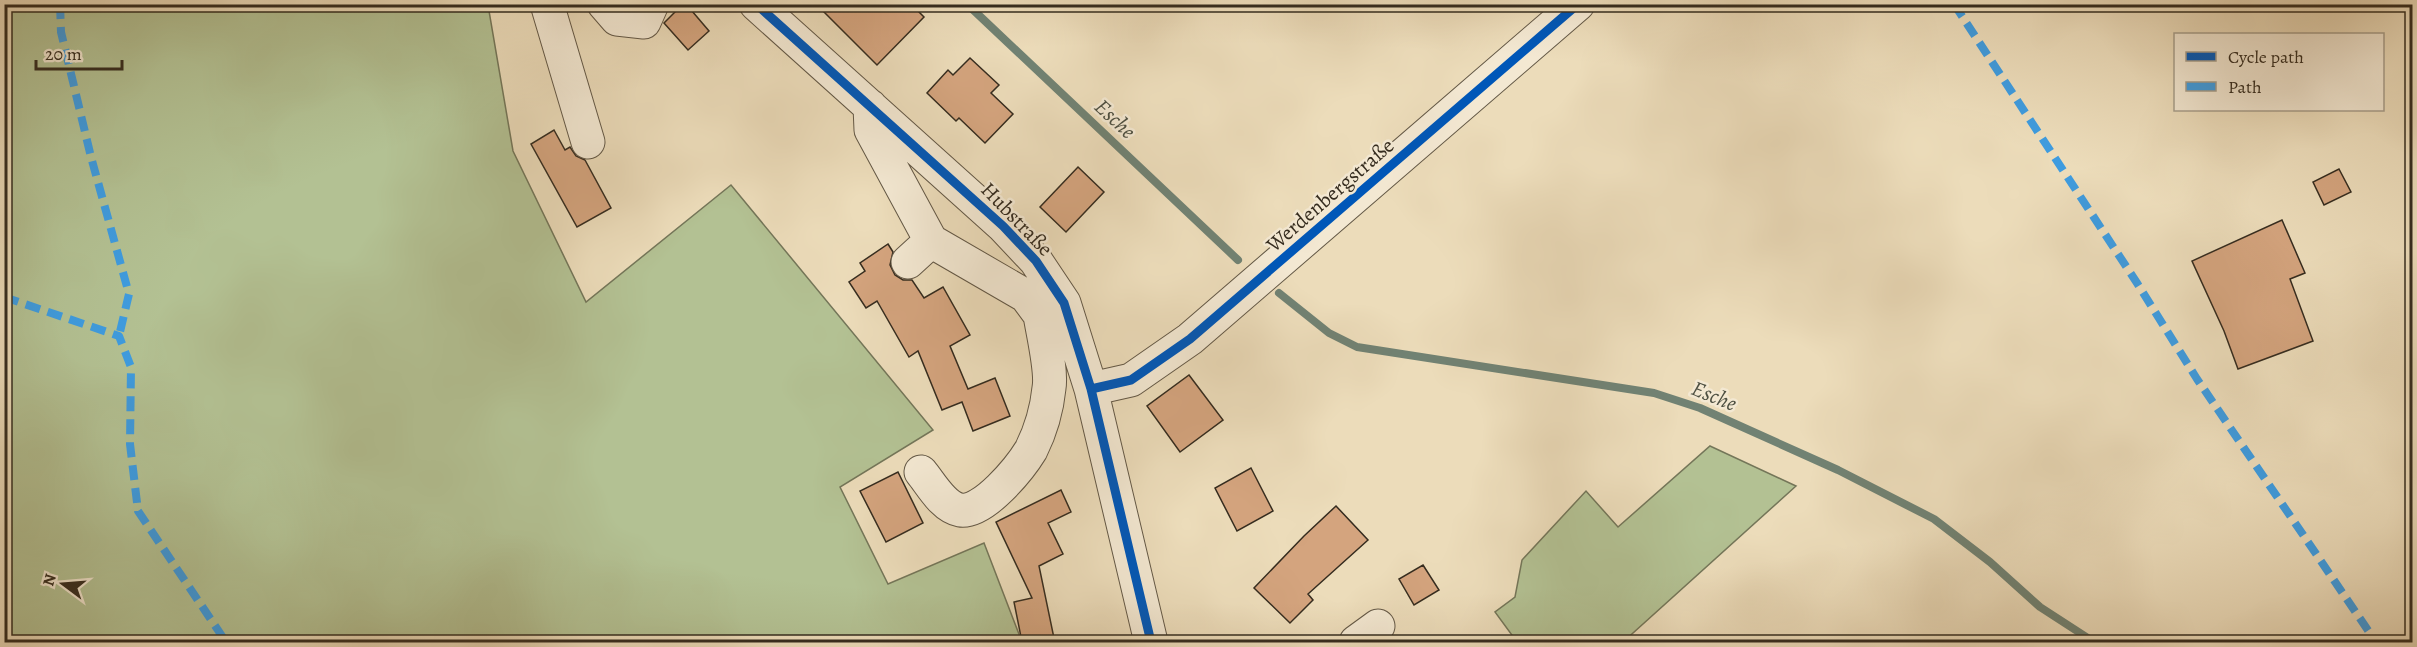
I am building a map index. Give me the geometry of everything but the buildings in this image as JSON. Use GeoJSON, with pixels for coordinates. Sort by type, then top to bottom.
{"type":"FeatureCollection","features":[{"type":"Feature","properties":{"kind":"street"},"geometry":{"type":"LineString","coordinates":[[548,4],[588,142]]}},
{"type":"Feature","properties":{"kind":"street"},"geometry":{"type":"LineString","coordinates":[[604,4],[617,19],[644,22],[652,4]]}},
{"type":"Feature","properties":{"kind":"street","name":"Hubstraße"},"geometry":{"type":"LineString","coordinates":[[756,4],[1003,226],[1036,261],[1052,309],[1091,389],[1151,642]]}},
{"type":"Feature","properties":{"kind":"street","name":"Werdenbergstraße"},"geometry":{"type":"LineString","coordinates":[[1091,389],[1131,380],[1190,339],[1578,4]]}},
{"type":"Feature","properties":{"kind":"street"},"geometry":{"type":"LineString","coordinates":[[870,106],[871,130],[920,252],[1052,309],[1050,386],[1042,420],[1031,450],[1003,486],[976,508],[961,511],[949,506],[921,472]]}},
{"type":"Feature","properties":{"kind":"green space"},"geometry":{"type":"Polygon","coordinates":[[[4,5],[488,5],[513,151],[586,302],[731,185],[933,430],[840,487],[888,584],[984,543],[1022,642],[5,642],[4,5]]]}},
{"type":"Feature","properties":{"kind":"green space"},"geometry":{"type":"Polygon","coordinates":[[[1710,446],[1796,486],[1623,642],[1517,642],[1495,612],[1515,597],[1522,560],[1586,491],[1618,527],[1710,446]]]}},
{"type":"Feature","properties":{"kind":"waterway","name":"Esche"},"geometry":{"type":"LineString","coordinates":[[967,4],[1238,260]]}},
{"type":"Feature","properties":{"kind":"waterway","name":"Esche"},"geometry":{"type":"LineString","coordinates":[[1279,293],[1329,333],[1357,347],[1654,393],[1700,408],[1838,470],[1934,519],[1990,562],[2040,607],[2094,642]]}},
{"type":"Feature","properties":{"kind":"marked path"},"geometry":{"type":"LineString","coordinates":[[60,4],[61,32],[91,157],[129,294],[119,336]]}},
{"type":"Feature","properties":{"kind":"marked path"},"geometry":{"type":"LineString","coordinates":[[1954,4],[2137,283],[2197,379],[2376,642]]}},
{"type":"Feature","properties":{"kind":"marked path"},"geometry":{"type":"LineString","coordinates":[[4,297],[119,336],[131,367],[130,444],[138,511],[226,642]]}},
{"type":"Feature","properties":{"kind":"cycle path"},"geometry":{"type":"LineString","coordinates":[[756,4],[1003,226],[1036,261],[1064,303],[1091,389],[1151,642]]}},
{"type":"Feature","properties":{"kind":"cycle path"},"geometry":{"type":"LineString","coordinates":[[1091,389],[1131,380],[1190,339],[1578,4]]}}]}
